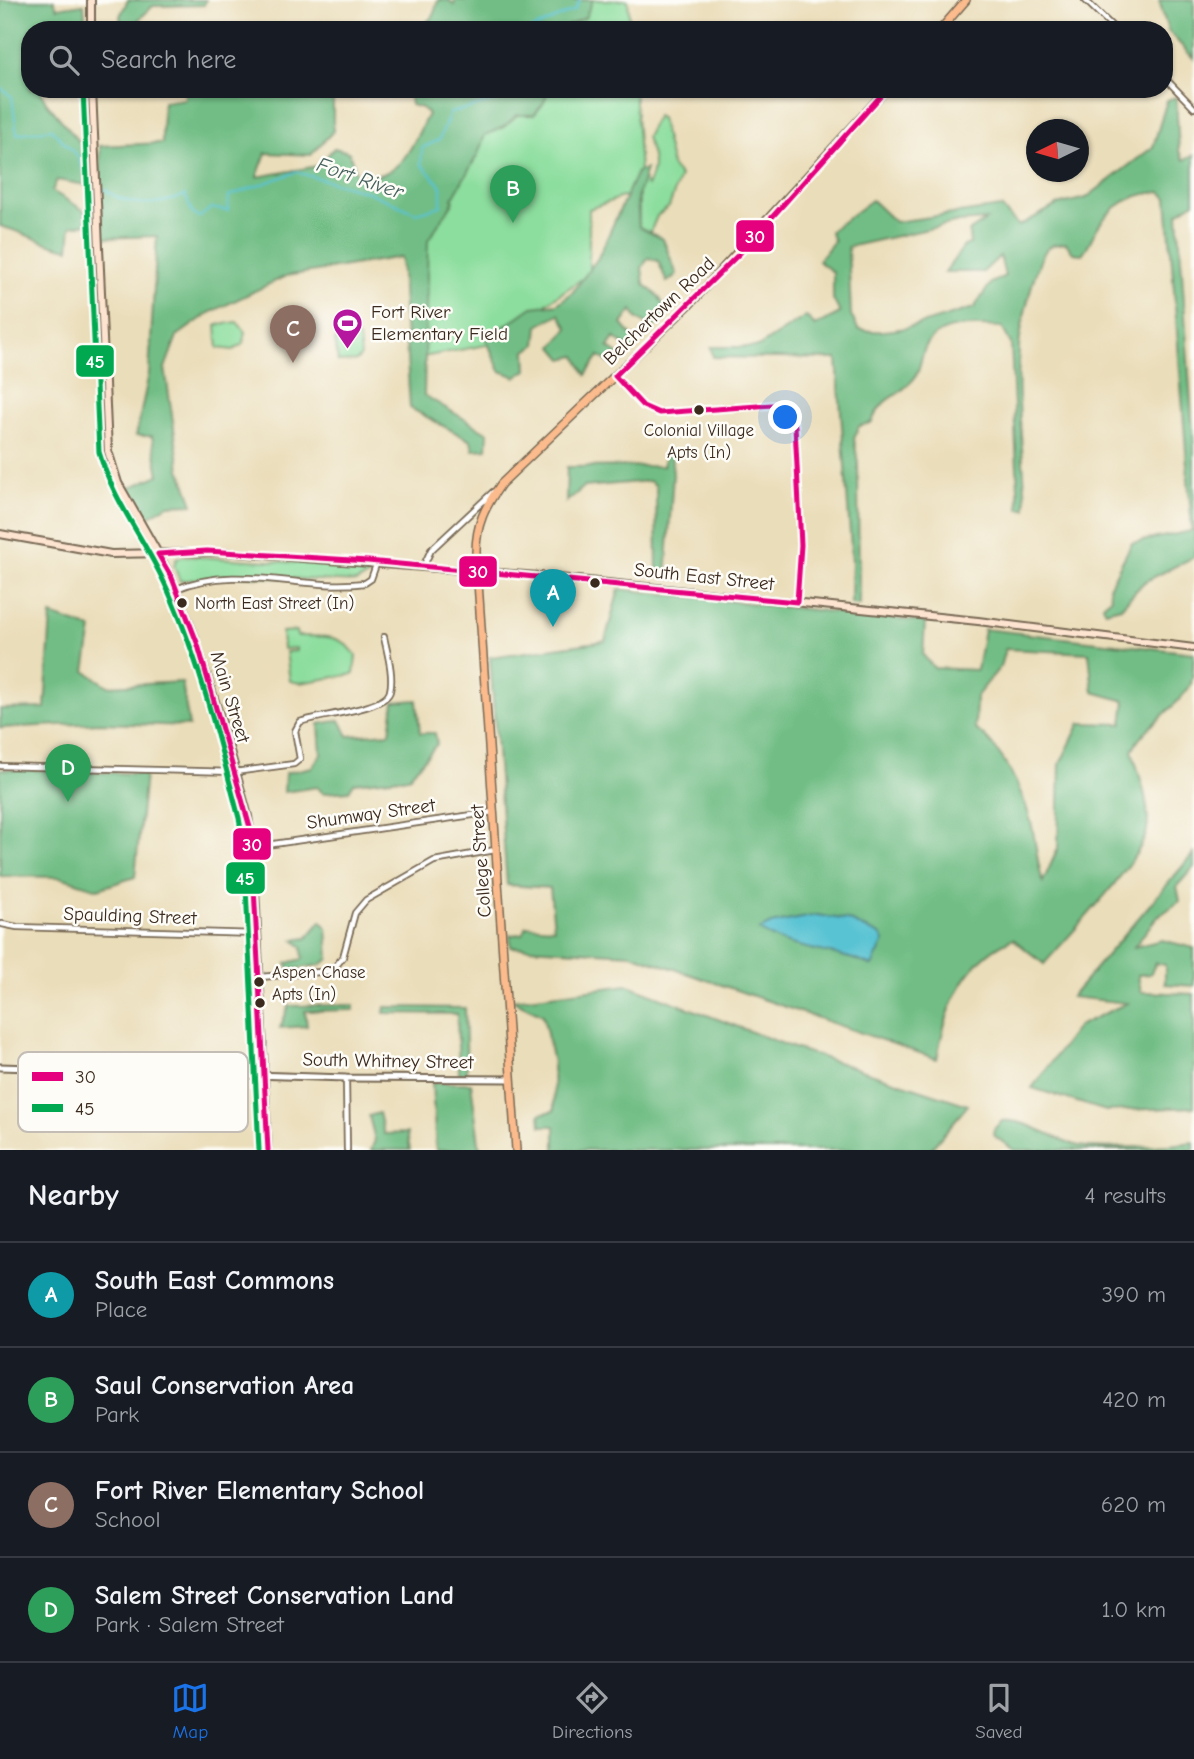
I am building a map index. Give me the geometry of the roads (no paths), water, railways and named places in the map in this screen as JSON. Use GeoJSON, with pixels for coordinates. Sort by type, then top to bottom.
{"type":"FeatureCollection","features":[{"type":"Feature","properties":{"kind":"highway"},"geometry":{"type":"LineString","coordinates":[[948,21],[966,0]]}},
{"type":"Feature","properties":{"kind":"highway","name":"Belchertown Road"},"geometry":{"type":"LineString","coordinates":[[477,570],[478,522],[485,506],[501,484],[691,304],[879,98]]}},
{"type":"Feature","properties":{"kind":"highway","name":"College Street"},"geometry":{"type":"LineString","coordinates":[[477,570],[516,1150]]}},
{"type":"Feature","properties":{"kind":"main road"},"geometry":{"type":"LineString","coordinates":[[91,0],[91,21]]}},
{"type":"Feature","properties":{"kind":"main road","name":"Main Street"},"geometry":{"type":"LineString","coordinates":[[92,98],[108,451],[118,483],[176,589],[198,645],[235,772],[253,847],[268,1150]]}},
{"type":"Feature","properties":{"kind":"main road","name":"South East Street"},"geometry":{"type":"LineString","coordinates":[[0,534],[103,553],[222,552],[477,570],[978,621],[1194,648]]}},
{"type":"Feature","properties":{"kind":"street"},"geometry":{"type":"LineString","coordinates":[[1085,0],[1107,21]]}},
{"type":"Feature","properties":{"kind":"street"},"geometry":{"type":"LineString","coordinates":[[1173,86],[1194,108]]}},
{"type":"Feature","properties":{"kind":"street","name":"Belchertown Road"},"geometry":{"type":"LineString","coordinates":[[424,565],[426,556],[439,541],[501,484]]}},
{"type":"Feature","properties":{"kind":"street"},"geometry":{"type":"LineString","coordinates":[[176,589],[200,580],[230,576],[365,583],[371,579],[377,562]]}},
{"type":"Feature","properties":{"kind":"street"},"geometry":{"type":"LineString","coordinates":[[0,766],[235,772],[298,763],[300,755],[295,731],[300,722],[383,702],[391,689],[384,637]]}},
{"type":"Feature","properties":{"kind":"street","name":"Shumway Street"},"geometry":{"type":"LineString","coordinates":[[253,847],[493,813]]}},
{"type":"Feature","properties":{"kind":"street"},"geometry":{"type":"LineString","coordinates":[[260,977],[332,971],[343,957],[355,913],[366,900],[434,861],[496,850]]}},
{"type":"Feature","properties":{"kind":"street","name":"Spaulding Street"},"geometry":{"type":"LineString","coordinates":[[2,924],[17,927],[257,934]]}},
{"type":"Feature","properties":{"kind":"street","name":"South Whitney Street"},"geometry":{"type":"LineString","coordinates":[[0,1067],[18,1068]]}},
{"type":"Feature","properties":{"kind":"street","name":"South Whitney Street"},"geometry":{"type":"LineString","coordinates":[[248,1074],[511,1079]]}},
{"type":"Feature","properties":{"kind":"street"},"geometry":{"type":"LineString","coordinates":[[346,1078],[347,1150]]}},
{"type":"Feature","properties":{"kind":"water"},"geometry":{"type":"Polygon","coordinates":[[[817,915],[848,920],[882,936],[884,941],[872,966],[844,956],[786,943],[759,930],[771,924],[817,915]]]}},
{"type":"Feature","properties":{"kind":"waterway","name":"Fort River"},"geometry":{"type":"LineString","coordinates":[[550,21],[575,10],[580,0]]}},
{"type":"Feature","properties":{"kind":"waterway","name":"Fort River"},"geometry":{"type":"LineString","coordinates":[[0,87],[12,97],[17,134],[51,129],[76,154],[89,181]]}},
{"type":"Feature","properties":{"kind":"waterway","name":"Fort River"},"geometry":{"type":"LineString","coordinates":[[103,188],[122,199],[142,204],[163,202],[185,195],[193,214],[200,217],[211,208],[228,211],[229,196],[296,172],[368,192],[416,213],[441,206],[441,186],[421,164],[422,148],[439,140],[450,113],[506,98]]}},
{"type":"Feature","properties":{"kind":"place","name":"Saul Conservation Area"},"geometry":{"type":"Point","coordinates":[513,223]}},
{"type":"Feature","properties":{"kind":"place","name":"Fort River Elementary Field"},"geometry":{"type":"Point","coordinates":[348,350]}},
{"type":"Feature","properties":{"kind":"place","name":"Fort River Elementary School"},"geometry":{"type":"Point","coordinates":[293,363]}},
{"type":"Feature","properties":{"kind":"place","name":"Colonial Village Apts (In)"},"geometry":{"type":"Point","coordinates":[699,410]}},
{"type":"Feature","properties":{"kind":"place","name":"North East Street (In)"},"geometry":{"type":"Point","coordinates":[182,603]}},
{"type":"Feature","properties":{"kind":"place","name":"South East Commons"},"geometry":{"type":"Point","coordinates":[553,627]}},
{"type":"Feature","properties":{"kind":"place","name":"Salem Street Conservation Land"},"geometry":{"type":"Point","coordinates":[68,802]}},
{"type":"Feature","properties":{"kind":"place","name":"Aspen Chase Apts (In)"},"geometry":{"type":"Point","coordinates":[259,982]}}]}
